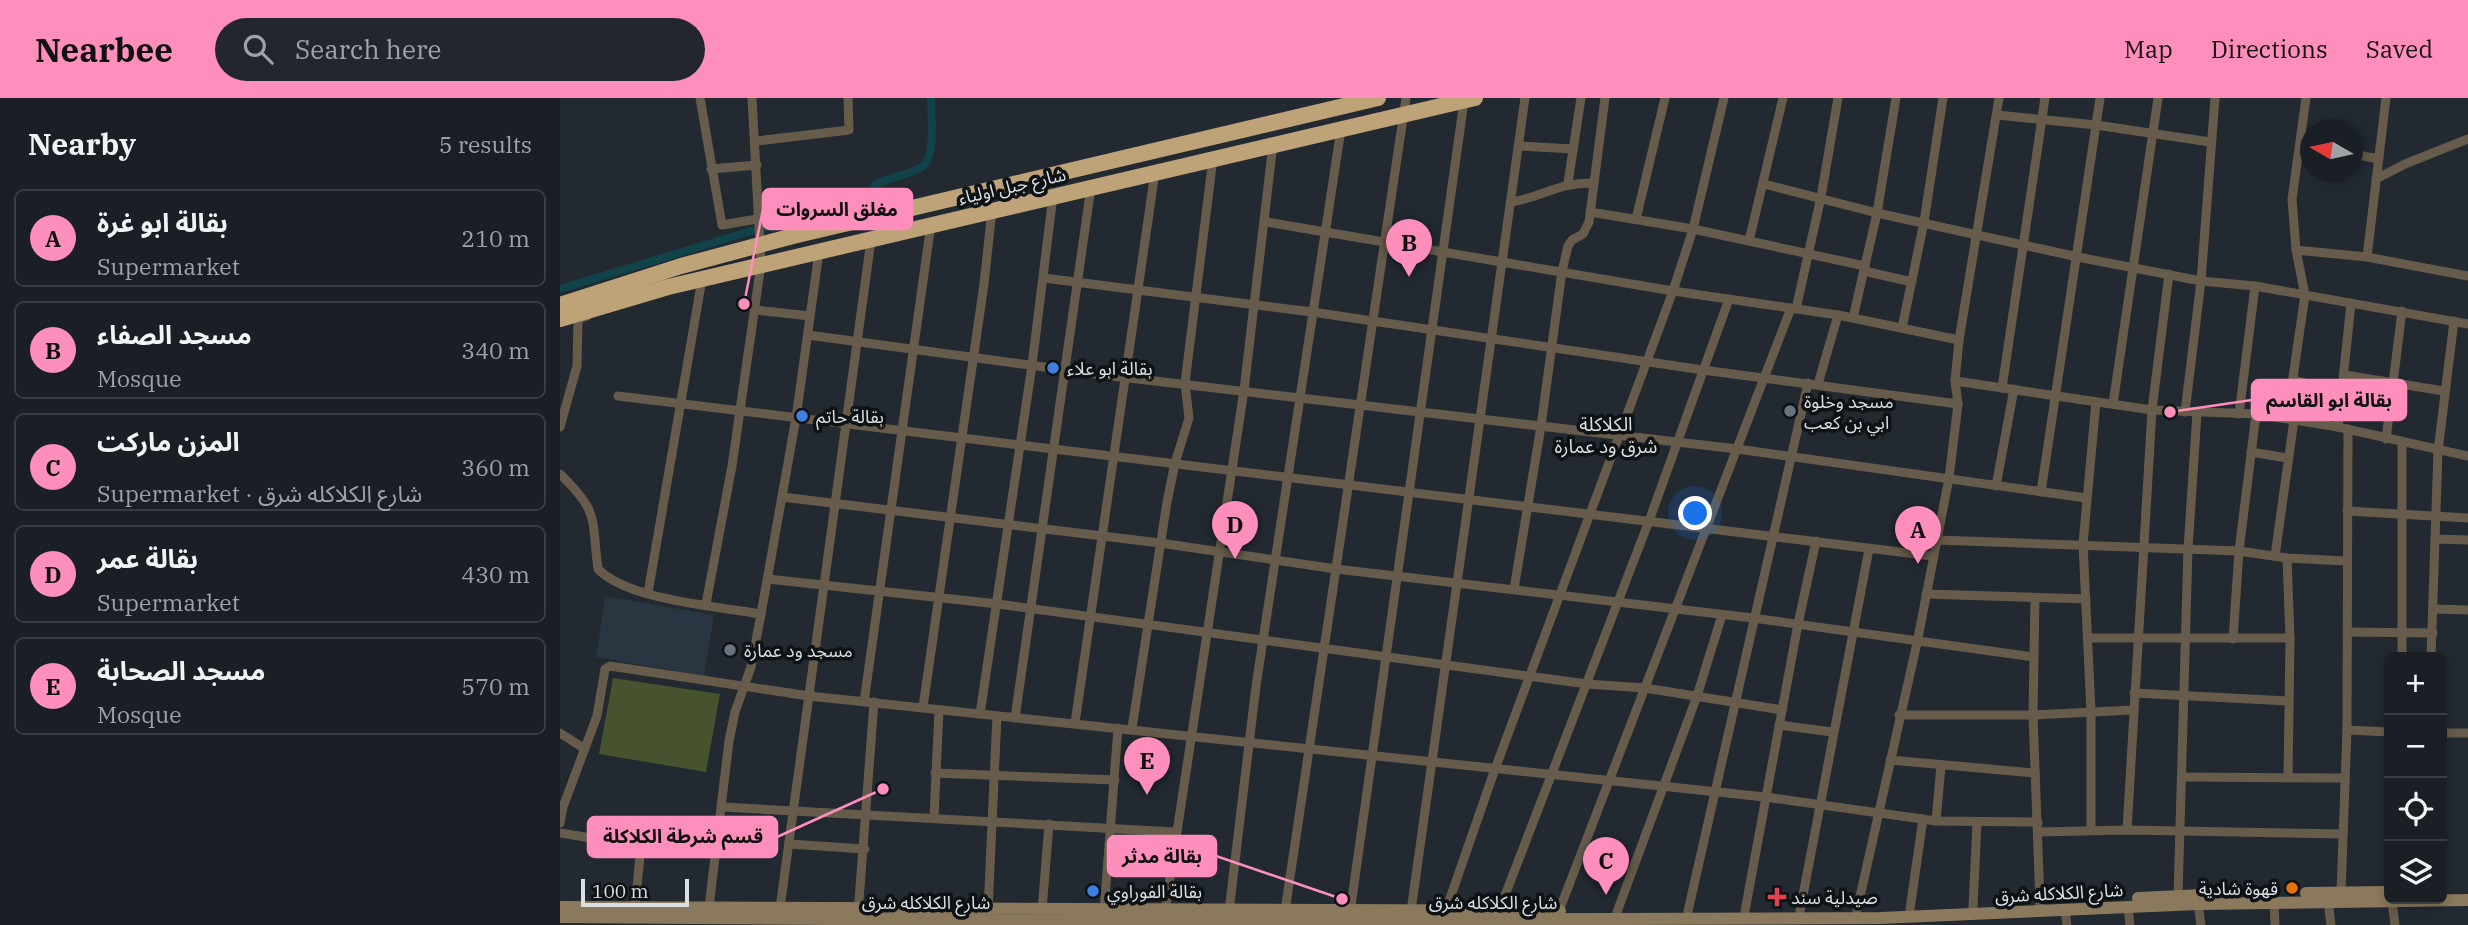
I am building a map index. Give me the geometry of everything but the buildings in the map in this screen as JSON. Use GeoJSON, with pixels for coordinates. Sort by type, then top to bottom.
{"type":"FeatureCollection","features":[{"type":"Feature","properties":{"kind":"highway","name":"شارع جبل اولياء"},"geometry":{"type":"LineString","coordinates":[[560,305],[758,246],[1378,98]]}},
{"type":"Feature","properties":{"kind":"highway","name":"شارع جبل اولياء"},"geometry":{"type":"LineString","coordinates":[[560,319],[599,305],[761,264],[1341,128],[1405,106],[1469,99]]}},
{"type":"Feature","properties":{"kind":"highway"},"geometry":{"type":"LineString","coordinates":[[1220,157],[1223,133]]}},
{"type":"Feature","properties":{"kind":"street"},"geometry":{"type":"LineString","coordinates":[[700,98],[710,169],[722,225],[757,219]]}},
{"type":"Feature","properties":{"kind":"street"},"geometry":{"type":"LineString","coordinates":[[706,604],[756,310],[761,264],[757,219],[757,141],[752,98]]}},
{"type":"Feature","properties":{"kind":"street"},"geometry":{"type":"LineString","coordinates":[[757,141],[849,130],[848,98]]}},
{"type":"Feature","properties":{"kind":"street"},"geometry":{"type":"LineString","coordinates":[[1411,911],[1521,146],[1525,98]]}},
{"type":"Feature","properties":{"kind":"street"},"geometry":{"type":"LineString","coordinates":[[1568,183],[1581,98]]}},
{"type":"Feature","properties":{"kind":"street"},"geometry":{"type":"LineString","coordinates":[[1514,589],[1541,426],[1562,271],[1568,246],[1572,240],[1583,234],[1590,212],[1605,98]]}},
{"type":"Feature","properties":{"kind":"street"},"geometry":{"type":"LineString","coordinates":[[1636,219],[1665,98]]}},
{"type":"Feature","properties":{"kind":"street"},"geometry":{"type":"LineString","coordinates":[[1447,911],[1495,769],[1673,291],[1692,229],[1724,98]]}},
{"type":"Feature","properties":{"kind":"street"},"geometry":{"type":"LineString","coordinates":[[1749,241],[1783,98]]}},
{"type":"Feature","properties":{"kind":"street"},"geometry":{"type":"LineString","coordinates":[[1559,911],[1674,610],[1794,309],[1809,255],[1838,98]]}},
{"type":"Feature","properties":{"kind":"street"},"geometry":{"type":"LineString","coordinates":[[1853,318],[1877,214],[1896,98]]}},
{"type":"Feature","properties":{"kind":"street"},"geometry":{"type":"LineString","coordinates":[[1902,328],[1924,222],[1943,98]]}},
{"type":"Feature","properties":{"kind":"street"},"geometry":{"type":"LineString","coordinates":[[1857,910],[1917,643],[1949,478],[1958,404],[1955,381],[1959,340],[1999,98]]}},
{"type":"Feature","properties":{"kind":"street"},"geometry":{"type":"LineString","coordinates":[[2002,388],[2045,98]]}},
{"type":"Feature","properties":{"kind":"street"},"geometry":{"type":"LineString","coordinates":[[2041,492],[2100,98]]}},
{"type":"Feature","properties":{"kind":"street"},"geometry":{"type":"LineString","coordinates":[[2113,404],[2158,98]]}},
{"type":"Feature","properties":{"kind":"street"},"geometry":{"type":"LineString","coordinates":[[2185,412],[2201,281],[2215,98]]}},
{"type":"Feature","properties":{"kind":"street"},"geometry":{"type":"LineString","coordinates":[[2303,119],[2306,98]]}},
{"type":"Feature","properties":{"kind":"street"},"geometry":{"type":"LineString","coordinates":[[2367,257],[2386,98]]}},
{"type":"Feature","properties":{"kind":"street"},"geometry":{"type":"LineString","coordinates":[[1349,916],[1442,253],[1469,99]]}},
{"type":"Feature","properties":{"kind":"street"},"geometry":{"type":"LineString","coordinates":[[1285,911],[1405,106]]}},
{"type":"Feature","properties":{"kind":"street"},"geometry":{"type":"LineString","coordinates":[[1997,116],[2096,125],[2153,136],[2210,142]]}},
{"type":"Feature","properties":{"kind":"street"},"geometry":{"type":"LineString","coordinates":[[1228,911],[1263,641],[1341,128]]}},
{"type":"Feature","properties":{"kind":"street"},"geometry":{"type":"LineString","coordinates":[[2376,179],[2405,164],[2468,139]]}},
{"type":"Feature","properties":{"kind":"street"},"geometry":{"type":"LineString","coordinates":[[1160,919],[1244,390],[1266,222],[1273,144]]}},
{"type":"Feature","properties":{"kind":"street"},"geometry":{"type":"LineString","coordinates":[[2275,556],[2305,295],[2296,250],[2292,200],[2300,145]]}},
{"type":"Feature","properties":{"kind":"street"},"geometry":{"type":"LineString","coordinates":[[1521,146],[1573,149]]}},
{"type":"Feature","properties":{"kind":"street"},"geometry":{"type":"LineString","coordinates":[[2363,156],[2379,159]]}},
{"type":"Feature","properties":{"kind":"street"},"geometry":{"type":"LineString","coordinates":[[1132,728],[1160,542],[1175,463],[1189,418],[1185,383],[1195,298],[1220,157]]}},
{"type":"Feature","properties":{"kind":"street"},"geometry":{"type":"LineString","coordinates":[[710,169],[757,165]]}},
{"type":"Feature","properties":{"kind":"street"},"geometry":{"type":"LineString","coordinates":[[1075,723],[1155,172]]}},
{"type":"Feature","properties":{"kind":"street"},"geometry":{"type":"LineString","coordinates":[[1511,202],[1541,196],[1554,187],[1568,183],[1592,183]]}},
{"type":"Feature","properties":{"kind":"street"},"geometry":{"type":"LineString","coordinates":[[1764,184],[1877,214],[2078,257],[2201,281],[2255,286],[2468,324]]}},
{"type":"Feature","properties":{"kind":"street"},"geometry":{"type":"LineString","coordinates":[[1015,718],[1091,187]]}},
{"type":"Feature","properties":{"kind":"street"},"geometry":{"type":"LineString","coordinates":[[979,714],[998,604],[1032,366],[1052,196]]}},
{"type":"Feature","properties":{"kind":"street"},"geometry":{"type":"LineString","coordinates":[[923,708],[992,210]]}},
{"type":"Feature","properties":{"kind":"street"},"geometry":{"type":"LineString","coordinates":[[1590,212],[1749,241],[1912,282]]}},
{"type":"Feature","properties":{"kind":"street"},"geometry":{"type":"LineString","coordinates":[[1266,222],[1673,291],[1838,315],[1959,340]]}},
{"type":"Feature","properties":{"kind":"street"},"geometry":{"type":"LineString","coordinates":[[866,916],[869,702],[879,593],[931,224]]}},
{"type":"Feature","properties":{"kind":"street"},"geometry":{"type":"LineString","coordinates":[[780,908],[826,586],[871,240]]}},
{"type":"Feature","properties":{"kind":"street"},"geometry":{"type":"LineString","coordinates":[[2296,250],[2367,257],[2468,276]]}},
{"type":"Feature","properties":{"kind":"street"},"geometry":{"type":"LineString","coordinates":[[709,907],[729,741],[735,712],[745,688],[768,579],[796,418],[819,252]]}},
{"type":"Feature","properties":{"kind":"street"},"geometry":{"type":"LineString","coordinates":[[2127,830],[2152,410],[2169,274]]}},
{"type":"Feature","properties":{"kind":"street"},"geometry":{"type":"LineString","coordinates":[[1044,278],[1312,312],[1550,345],[1703,370],[1958,404]]}},
{"type":"Feature","properties":{"kind":"street"},"geometry":{"type":"LineString","coordinates":[[648,593],[683,403],[702,279]]}},
{"type":"Feature","properties":{"kind":"street"},"geometry":{"type":"LineString","coordinates":[[2239,414],[2255,286]]}},
{"type":"Feature","properties":{"kind":"street"},"geometry":{"type":"LineString","coordinates":[[1499,911],[1587,684],[1729,299]]}},
{"type":"Feature","properties":{"kind":"street"},"geometry":{"type":"LineString","coordinates":[[2337,427],[2345,375],[2351,303]]}},
{"type":"Feature","properties":{"kind":"street"},"geometry":{"type":"LineString","coordinates":[[560,427],[578,366],[578,319],[633,305]]}},
{"type":"Feature","properties":{"kind":"street"},"geometry":{"type":"LineString","coordinates":[[756,310],[810,316]]}},
{"type":"Feature","properties":{"kind":"street"},"geometry":{"type":"LineString","coordinates":[[2386,439],[2402,311]]}},
{"type":"Feature","properties":{"kind":"street"},"geometry":{"type":"LineString","coordinates":[[1688,911],[1790,457],[1838,315]]}},
{"type":"Feature","properties":{"kind":"street"},"geometry":{"type":"LineString","coordinates":[[2431,652],[2438,451],[2454,321]]}},
{"type":"Feature","properties":{"kind":"street"},"geometry":{"type":"LineString","coordinates":[[808,335],[1300,399],[1620,434],[1677,444],[1737,449],[2086,498]]}},
{"type":"Feature","properties":{"kind":"street"},"geometry":{"type":"LineString","coordinates":[[2345,375],[2444,391]]}},
{"type":"Feature","properties":{"kind":"street"},"geometry":{"type":"LineString","coordinates":[[2294,380],[2342,392]]}},
{"type":"Feature","properties":{"kind":"street"},"geometry":{"type":"LineString","coordinates":[[1955,381],[2152,410],[2256,414],[2291,419],[2468,456]]}},
{"type":"Feature","properties":{"kind":"street"},"geometry":{"type":"LineString","coordinates":[[1996,486],[2014,389]]}},
{"type":"Feature","properties":{"kind":"street"},"geometry":{"type":"LineString","coordinates":[[618,396],[960,439],[1471,497],[1933,556]]}},
{"type":"Feature","properties":{"kind":"street"},"geometry":{"type":"LineString","coordinates":[[2091,830],[2091,712],[2083,544],[2096,402]]}},
{"type":"Feature","properties":{"kind":"street"},"geometry":{"type":"LineString","coordinates":[[2178,896],[2188,549],[2197,413]]}},
{"type":"Feature","properties":{"kind":"street"},"geometry":{"type":"LineString","coordinates":[[2233,639],[2239,551],[2256,414]]}},
{"type":"Feature","properties":{"kind":"street"},"geometry":{"type":"LineString","coordinates":[[2341,892],[2347,730],[2348,429]]}},
{"type":"Feature","properties":{"kind":"street"},"geometry":{"type":"LineString","coordinates":[[2402,443],[2402,652]]}},
{"type":"Feature","properties":{"kind":"street"},"geometry":{"type":"LineString","coordinates":[[2251,452],[2287,458]]}},
{"type":"Feature","properties":{"kind":"street"},"geometry":{"type":"LineString","coordinates":[[560,474],[587,500],[593,516],[598,569],[613,581],[648,593],[761,614]]}},
{"type":"Feature","properties":{"kind":"street"},"geometry":{"type":"LineString","coordinates":[[782,497],[1160,542],[1336,569],[1753,618],[1917,643],[2034,657]]}},
{"type":"Feature","properties":{"kind":"street"},"geometry":{"type":"LineString","coordinates":[[2347,511],[2468,519]]}},
{"type":"Feature","properties":{"kind":"street"},"geometry":{"type":"LineString","coordinates":[[2435,539],[2468,540]]}},
{"type":"Feature","properties":{"kind":"street"},"geometry":{"type":"LineString","coordinates":[[1937,540],[2239,551],[2287,558],[2346,561]]}},
{"type":"Feature","properties":{"kind":"street"},"geometry":{"type":"LineString","coordinates":[[1752,918],[1765,797],[1816,541]]}},
{"type":"Feature","properties":{"kind":"street"},"geometry":{"type":"LineString","coordinates":[[1799,918],[1832,732],[1869,549]]}},
{"type":"Feature","properties":{"kind":"street"},"geometry":{"type":"LineString","coordinates":[[2287,558],[2290,638],[2288,778]]}},
{"type":"Feature","properties":{"kind":"street"},"geometry":{"type":"LineString","coordinates":[[768,579],[998,604],[1263,641],[1531,674],[1587,684],[1645,688],[1782,710]]}},
{"type":"Feature","properties":{"kind":"street"},"geometry":{"type":"LineString","coordinates":[[1926,594],[2087,599]]}},
{"type":"Feature","properties":{"kind":"street"},"geometry":{"type":"LineString","coordinates":[[2035,598],[2033,715],[2040,904]]}},
{"type":"Feature","properties":{"kind":"street"},"geometry":{"type":"LineString","coordinates":[[2434,608],[2468,610]]}},
{"type":"Feature","properties":{"kind":"street"},"geometry":{"type":"LineString","coordinates":[[1617,912],[1661,786],[1697,696],[1722,615]]}},
{"type":"Feature","properties":{"kind":"street"},"geometry":{"type":"LineString","coordinates":[[2347,632],[2433,633]]}},
{"type":"Feature","properties":{"kind":"street"},"geometry":{"type":"LineString","coordinates":[[2088,638],[2290,638]]}},
{"type":"Feature","properties":{"kind":"street"},"geometry":{"type":"LineString","coordinates":[[560,823],[599,708],[606,666],[809,696],[1132,728],[1307,750],[1765,797],[1936,821],[2091,830],[2343,834]]}},
{"type":"Feature","properties":{"kind":"street"},"geometry":{"type":"LineString","coordinates":[[2134,693],[2290,701]]}},
{"type":"Feature","properties":{"kind":"street"},"geometry":{"type":"LineString","coordinates":[[934,817],[939,710]]}},
{"type":"Feature","properties":{"kind":"street"},"geometry":{"type":"LineString","coordinates":[[1899,715],[2033,715],[2133,710]]}},
{"type":"Feature","properties":{"kind":"street"},"geometry":{"type":"LineString","coordinates":[[988,918],[997,716]]}},
{"type":"Feature","properties":{"kind":"street"},"geometry":{"type":"LineString","coordinates":[[1779,725],[1832,732]]}},
{"type":"Feature","properties":{"kind":"street"},"geometry":{"type":"LineString","coordinates":[[1101,919],[1118,728]]}},
{"type":"Feature","properties":{"kind":"street"},"geometry":{"type":"LineString","coordinates":[[2347,730],[2384,732]]}},
{"type":"Feature","properties":{"kind":"street"},"geometry":{"type":"LineString","coordinates":[[560,733],[585,749]]}},
{"type":"Feature","properties":{"kind":"street"},"geometry":{"type":"LineString","coordinates":[[2447,733],[2468,733]]}},
{"type":"Feature","properties":{"kind":"street"},"geometry":{"type":"LineString","coordinates":[[1890,760],[2035,773]]}},
{"type":"Feature","properties":{"kind":"street"},"geometry":{"type":"LineString","coordinates":[[1936,821],[1941,766]]}},
{"type":"Feature","properties":{"kind":"street"},"geometry":{"type":"LineString","coordinates":[[936,774],[1115,780]]}},
{"type":"Feature","properties":{"kind":"street"},"geometry":{"type":"LineString","coordinates":[[2183,777],[2345,778]]}},
{"type":"Feature","properties":{"kind":"street"},"geometry":{"type":"LineString","coordinates":[[723,807],[1175,832]]}},
{"type":"Feature","properties":{"kind":"street"},"geometry":{"type":"LineString","coordinates":[[1910,909],[1923,819]]}},
{"type":"Feature","properties":{"kind":"street"},"geometry":{"type":"LineString","coordinates":[[1973,907],[1977,823]]}},
{"type":"Feature","properties":{"kind":"street"},"geometry":{"type":"LineString","coordinates":[[1042,910],[1049,824]]}},
{"type":"Feature","properties":{"kind":"street"},"geometry":{"type":"LineString","coordinates":[[560,833],[641,846],[635,906]]}},
{"type":"Feature","properties":{"kind":"street"},"geometry":{"type":"LineString","coordinates":[[789,844],[865,849]]}},
{"type":"Feature","properties":{"kind":"street","name":"شارع الكلاكله شرق"},"geometry":{"type":"LineString","coordinates":[[1799,918],[1857,910],[2178,896],[2341,892],[2384,895]]}},
{"type":"Feature","properties":{"kind":"street"},"geometry":{"type":"LineString","coordinates":[[2447,892],[2468,892]]}},
{"type":"Feature","properties":{"kind":"street","name":"شارع الكلاكله شرق"},"geometry":{"type":"LineString","coordinates":[[1160,919],[1228,911],[1285,911],[1394,922],[1699,922],[1752,918],[1880,922],[2003,919],[2065,910],[2384,897]]}},
{"type":"Feature","properties":{"kind":"street","name":"شارع الكلاكله شرق"},"geometry":{"type":"LineString","coordinates":[[2447,899],[2468,900]]}},
{"type":"Feature","properties":{"kind":"street"},"geometry":{"type":"LineString","coordinates":[[2328,901],[2331,925]]}},
{"type":"Feature","properties":{"kind":"street"},"geometry":{"type":"LineString","coordinates":[[2274,902],[2275,925]]}},
{"type":"Feature","properties":{"kind":"street"},"geometry":{"type":"LineString","coordinates":[[2198,904],[2201,925]]}},
{"type":"Feature","properties":{"kind":"street"},"geometry":{"type":"LineString","coordinates":[[2392,904],[2395,925]]}},
{"type":"Feature","properties":{"kind":"street","name":"شارع الكلاكله شرق"},"geometry":{"type":"LineString","coordinates":[[560,906],[780,908],[940,922],[1042,910],[1101,919]]}},
{"type":"Feature","properties":{"kind":"street"},"geometry":{"type":"LineString","coordinates":[[2128,907],[2130,925]]}},
{"type":"Feature","properties":{"kind":"street"},"geometry":{"type":"LineString","coordinates":[[2065,910],[2067,925]]}},
{"type":"Feature","properties":{"kind":"street","name":"شارع الكلاكله شرق"},"geometry":{"type":"LineString","coordinates":[[560,917],[616,921],[866,916],[1325,923],[1349,916],[1411,911],[1688,911],[1752,918]]}},
{"type":"Feature","properties":{"kind":"shaded area"},"geometry":{"type":"Polygon","coordinates":[[[605,596],[714,615],[704,676],[596,657],[605,596]]]}},
{"type":"Feature","properties":{"kind":"green space"},"geometry":{"type":"Polygon","coordinates":[[[613,678],[720,694],[706,772],[599,754],[613,678]]]}},
{"type":"Feature","properties":{"kind":"waterway"},"geometry":{"type":"LineString","coordinates":[[762,228],[837,211],[873,197],[875,185],[922,167],[931,146],[931,98]]}},
{"type":"Feature","properties":{"kind":"waterway"},"geometry":{"type":"LineString","coordinates":[[560,289],[751,231]]}},
{"type":"Feature","properties":{"kind":"place","name":"مسجد الصفاء"},"geometry":{"type":"Point","coordinates":[1409,277]}},
{"type":"Feature","properties":{"kind":"place","name":"مغلق السروات"},"geometry":{"type":"Point","coordinates":[744,304]}},
{"type":"Feature","properties":{"kind":"place","name":"بقالة ابو علاء"},"geometry":{"type":"Point","coordinates":[1053,368]}},
{"type":"Feature","properties":{"kind":"place","name":"مسجد وخلوة ابي بن كعب"},"geometry":{"type":"Point","coordinates":[1790,411]}},
{"type":"Feature","properties":{"kind":"place","name":"بقالة ابو القاسم"},"geometry":{"type":"Point","coordinates":[2170,412]}},
{"type":"Feature","properties":{"kind":"place","name":"بقالة حاتم"},"geometry":{"type":"Point","coordinates":[802,416]}},
{"type":"Feature","properties":{"kind":"place","name":"بقالة عمر"},"geometry":{"type":"Point","coordinates":[1235,559]}},
{"type":"Feature","properties":{"kind":"place","name":"بقالة ابو غرة"},"geometry":{"type":"Point","coordinates":[1918,564]}},
{"type":"Feature","properties":{"kind":"place","name":"مسجد ود عمارة"},"geometry":{"type":"Point","coordinates":[730,650]}},
{"type":"Feature","properties":{"kind":"place","name":"قسم شرطة الكلاكلة"},"geometry":{"type":"Point","coordinates":[883,789]}},
{"type":"Feature","properties":{"kind":"place","name":"مسجد الصحابة"},"geometry":{"type":"Point","coordinates":[1147,795]}},
{"type":"Feature","properties":{"kind":"place","name":"قهوة شادية"},"geometry":{"type":"Point","coordinates":[2292,888]}},
{"type":"Feature","properties":{"kind":"place","name":"بقالة الفوراوي"},"geometry":{"type":"Point","coordinates":[1093,891]}},
{"type":"Feature","properties":{"kind":"place","name":"المزن ماركت"},"geometry":{"type":"Point","coordinates":[1606,895]}},
{"type":"Feature","properties":{"kind":"place","name":"صيدلية سند"},"geometry":{"type":"Point","coordinates":[1777,897]}},
{"type":"Feature","properties":{"kind":"place","name":"بقالة مدثر"},"geometry":{"type":"Point","coordinates":[1342,899]}},
{"type":"Feature","properties":{"kind":"district","name":"الكلاكلة شرق ود عمارة"},"geometry":{"type":"Point","coordinates":[1606,435]}}]}
